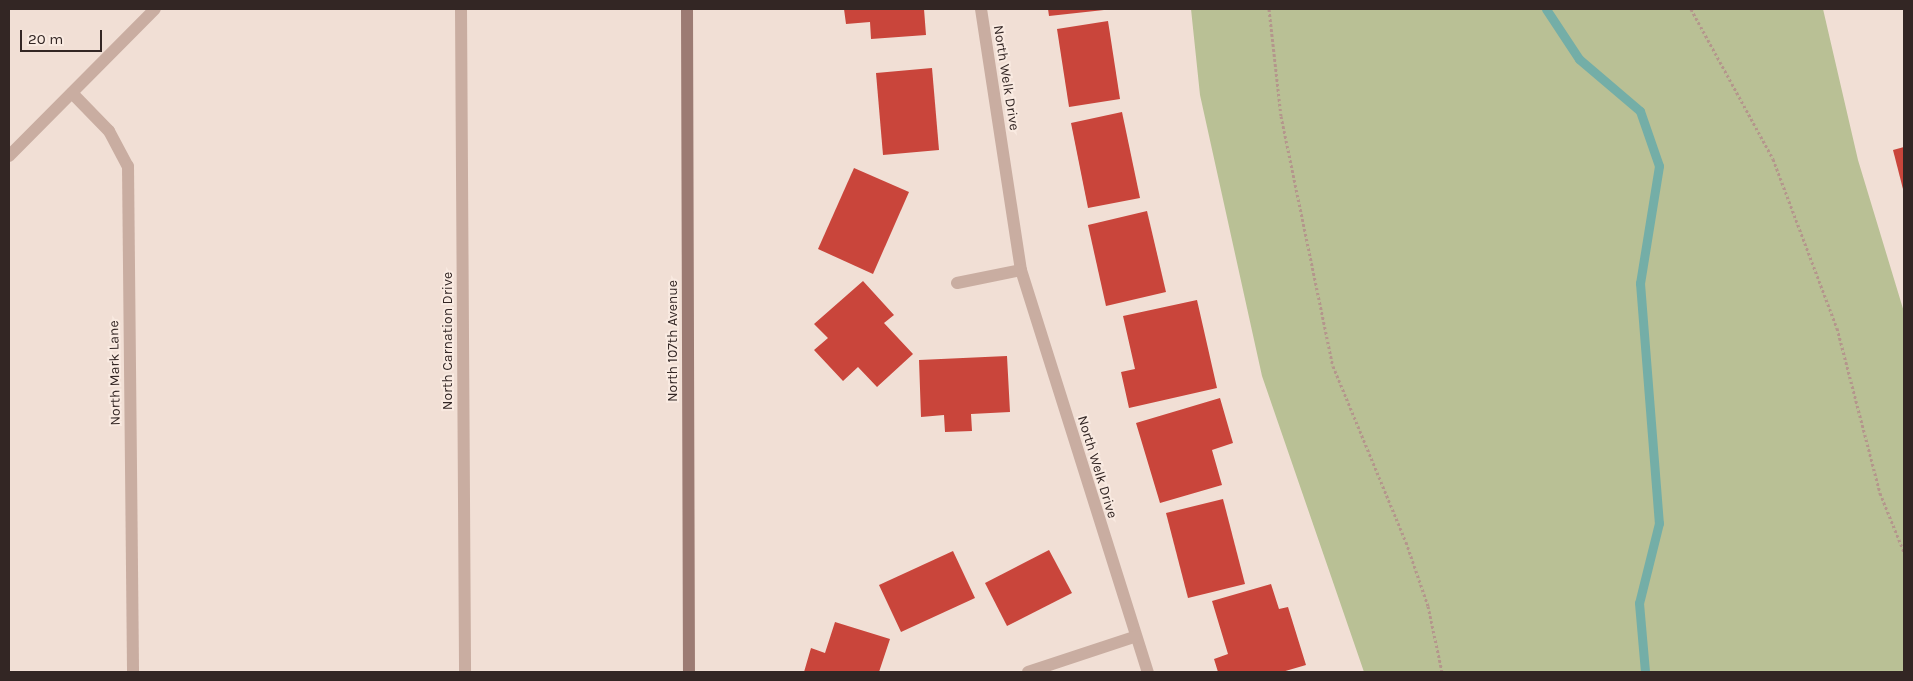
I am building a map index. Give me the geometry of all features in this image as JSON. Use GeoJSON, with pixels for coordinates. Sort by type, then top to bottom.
{"type":"FeatureCollection","features":[{"type":"Feature","properties":{"kind":"main road","name":"North 107th Avenue"},"geometry":{"type":"LineString","coordinates":[[688,9],[689,672]]}},
{"type":"Feature","properties":{"kind":"street"},"geometry":{"type":"LineString","coordinates":[[9,156],[155,9]]}},
{"type":"Feature","properties":{"kind":"street","name":"North Carnation Drive"},"geometry":{"type":"LineString","coordinates":[[460,9],[465,672]]}},
{"type":"Feature","properties":{"kind":"street","name":"North Welk Drive"},"geometry":{"type":"LineString","coordinates":[[981,9],[1021,270],[1134,637],[1148,672]]}},
{"type":"Feature","properties":{"kind":"street","name":"North Mark Lane"},"geometry":{"type":"LineString","coordinates":[[72,93],[109,131],[128,166],[133,672]]}},
{"type":"Feature","properties":{"kind":"street"},"geometry":{"type":"LineString","coordinates":[[957,282],[1021,270]]}},
{"type":"Feature","properties":{"kind":"street"},"geometry":{"type":"LineString","coordinates":[[1028,672],[1134,637]]}},
{"type":"Feature","properties":{"kind":"path"},"geometry":{"type":"LineString","coordinates":[[1268,9],[1282,116],[1333,366],[1406,542],[1428,606],[1442,672]]}},
{"type":"Feature","properties":{"kind":"path"},"geometry":{"type":"LineString","coordinates":[[1691,9],[1774,159],[1837,328],[1880,493],[1904,552]]}},
{"type":"Feature","properties":{"kind":"green space"},"geometry":{"type":"Polygon","coordinates":[[[1191,9],[1823,9],[1858,160],[1904,312],[1904,672],[1364,672],[1262,376],[1200,95],[1191,9]]]}},
{"type":"Feature","properties":{"kind":"building"},"geometry":{"type":"Polygon","coordinates":[[[844,9],[924,9],[926,35],[871,39],[870,22],[846,24],[844,9]]]}},
{"type":"Feature","properties":{"kind":"building"},"geometry":{"type":"Polygon","coordinates":[[[1048,9],[1103,9],[1104,10],[1049,16],[1048,9]]]}},
{"type":"Feature","properties":{"kind":"building"},"geometry":{"type":"Polygon","coordinates":[[[1108,21],[1120,99],[1069,107],[1057,29],[1108,21]]]}},
{"type":"Feature","properties":{"kind":"building"},"geometry":{"type":"Polygon","coordinates":[[[932,68],[939,150],[883,155],[876,73],[932,68]]]}},
{"type":"Feature","properties":{"kind":"building"},"geometry":{"type":"Polygon","coordinates":[[[1122,112],[1140,198],[1088,208],[1071,123],[1122,112]]]}},
{"type":"Feature","properties":{"kind":"building"},"geometry":{"type":"Polygon","coordinates":[[[1904,147],[1904,193],[1893,150],[1904,147]]]}},
{"type":"Feature","properties":{"kind":"building"},"geometry":{"type":"Polygon","coordinates":[[[854,168],[909,192],[873,274],[818,249],[854,168]]]}},
{"type":"Feature","properties":{"kind":"building"},"geometry":{"type":"Polygon","coordinates":[[[1147,211],[1166,292],[1106,306],[1088,225],[1147,211]]]}},
{"type":"Feature","properties":{"kind":"building"},"geometry":{"type":"Polygon","coordinates":[[[863,281],[894,315],[884,323],[913,354],[877,387],[858,367],[843,381],[814,350],[828,338],[814,324],[863,281]]]}},
{"type":"Feature","properties":{"kind":"building"},"geometry":{"type":"Polygon","coordinates":[[[1197,300],[1217,388],[1129,408],[1121,372],[1135,369],[1123,316],[1197,300]]]}},
{"type":"Feature","properties":{"kind":"building"},"geometry":{"type":"Polygon","coordinates":[[[1007,356],[1010,412],[971,414],[972,431],[945,432],[944,415],[921,417],[919,360],[1007,356]]]}},
{"type":"Feature","properties":{"kind":"building"},"geometry":{"type":"Polygon","coordinates":[[[1220,398],[1233,443],[1212,450],[1222,485],[1160,503],[1136,423],[1220,398]]]}},
{"type":"Feature","properties":{"kind":"building"},"geometry":{"type":"Polygon","coordinates":[[[1223,499],[1245,584],[1188,598],[1166,513],[1223,499]]]}},
{"type":"Feature","properties":{"kind":"building"},"geometry":{"type":"Polygon","coordinates":[[[1049,550],[1072,593],[1007,626],[985,583],[1049,550]]]}},
{"type":"Feature","properties":{"kind":"building"},"geometry":{"type":"Polygon","coordinates":[[[953,551],[975,598],[901,632],[879,585],[953,551]]]}},
{"type":"Feature","properties":{"kind":"building"},"geometry":{"type":"Polygon","coordinates":[[[1271,584],[1279,609],[1288,607],[1306,665],[1282,672],[1218,672],[1214,659],[1228,654],[1212,601],[1271,584]]]}},
{"type":"Feature","properties":{"kind":"building"},"geometry":{"type":"Polygon","coordinates":[[[835,622],[890,639],[879,672],[804,672],[811,648],[825,653],[835,622]]]}},
{"type":"Feature","properties":{"kind":"waterway"},"geometry":{"type":"LineString","coordinates":[[1546,9],[1579,59],[1640,111],[1659,166],[1640,283],[1659,523],[1639,603],[1645,672]]}}]}
